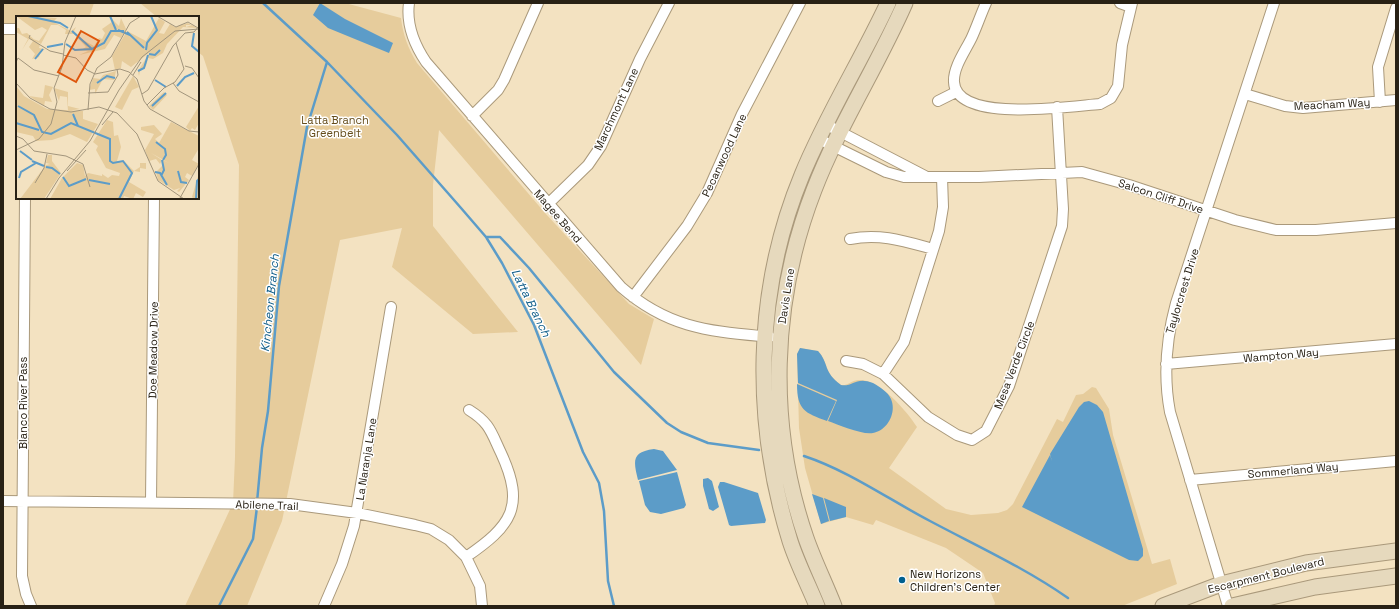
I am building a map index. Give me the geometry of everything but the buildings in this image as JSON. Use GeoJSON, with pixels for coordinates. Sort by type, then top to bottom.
{"type":"FeatureCollection","features":[{"type":"Feature","properties":{"kind":"main road","name":"Davis Lane"},"geometry":{"type":"LineString","coordinates":[[834,606],[806,538],[787,462],[779,398],[780,337],[788,279],[799,230],[833,146],[833,128],[888,3]]}},
{"type":"Feature","properties":{"kind":"main road","name":"Davis Lane"},"geometry":{"type":"LineString","coordinates":[[816,606],[791,542],[773,474],[765,412],[763,374],[767,307],[773,272],[782,236],[802,176],[819,139],[833,128],[905,3]]}},
{"type":"Feature","properties":{"kind":"main road","name":"Escarpment Boulevard"},"geometry":{"type":"LineString","coordinates":[[1163,606],[1221,584],[1306,562],[1396,551]]}},
{"type":"Feature","properties":{"kind":"main road","name":"Escarpment Boulevard"},"geometry":{"type":"LineString","coordinates":[[1232,606],[1314,587],[1396,576]]}},
{"type":"Feature","properties":{"kind":"street","name":"Magee Bend"},"geometry":{"type":"LineString","coordinates":[[409,3],[409,22],[420,53],[548,204],[614,279],[633,297],[662,315],[690,327],[710,331],[780,337]]}},
{"type":"Feature","properties":{"kind":"street"},"geometry":{"type":"LineString","coordinates":[[472,116],[494,95],[504,80],[538,3]]}},
{"type":"Feature","properties":{"kind":"street","name":"Marchmont Lane"},"geometry":{"type":"LineString","coordinates":[[548,204],[588,164],[601,146],[640,59],[669,3]]}},
{"type":"Feature","properties":{"kind":"street","name":"Pecanwood Lane"},"geometry":{"type":"LineString","coordinates":[[633,297],[701,204],[716,174],[742,114],[800,3]]}},
{"type":"Feature","properties":{"kind":"street"},"geometry":{"type":"LineString","coordinates":[[986,3],[956,70],[954,82],[956,92],[969,103],[993,109],[1057,108],[1100,104],[1109,100],[1114,95],[1118,86],[1122,45],[1132,5],[1120,3]]}},
{"type":"Feature","properties":{"kind":"street","name":"Taylorcrest Drive"},"geometry":{"type":"LineString","coordinates":[[1228,606],[1170,412],[1166,386],[1166,364],[1170,325],[1274,3]]}},
{"type":"Feature","properties":{"kind":"street"},"geometry":{"type":"LineString","coordinates":[[1380,102],[1378,67],[1396,8]]}},
{"type":"Feature","properties":{"kind":"street"},"geometry":{"type":"LineString","coordinates":[[3,29],[16,29]]}},
{"type":"Feature","properties":{"kind":"street"},"geometry":{"type":"LineString","coordinates":[[938,101],[956,92]]}},
{"type":"Feature","properties":{"kind":"street","name":"Meacham Way"},"geometry":{"type":"LineString","coordinates":[[1245,94],[1285,106],[1303,108],[1396,100]]}},
{"type":"Feature","properties":{"kind":"street","name":"Mesa Verde Circle"},"geometry":{"type":"LineString","coordinates":[[846,362],[864,364],[883,374],[928,417],[968,440],[984,434],[999,408],[1018,363],[1059,234],[1063,209],[1057,108]]}},
{"type":"Feature","properties":{"kind":"street","name":"Salcon Cliff Drive"},"geometry":{"type":"LineString","coordinates":[[833,128],[925,176]]}},
{"type":"Feature","properties":{"kind":"street","name":"Salcon Cliff Drive"},"geometry":{"type":"LineString","coordinates":[[819,139],[896,175],[904,177],[942,177],[1061,172],[1095,174],[1254,226],[1286,231],[1396,223]]}},
{"type":"Feature","properties":{"kind":"street"},"geometry":{"type":"LineString","coordinates":[[883,374],[904,342],[941,226],[942,177]]}},
{"type":"Feature","properties":{"kind":"street","name":"Blanco River Pass"},"geometry":{"type":"LineString","coordinates":[[25,199],[22,576],[26,594],[31,606]]}},
{"type":"Feature","properties":{"kind":"street","name":"Doe Meadow Drive"},"geometry":{"type":"LineString","coordinates":[[151,502],[154,199]]}},
{"type":"Feature","properties":{"kind":"street"},"geometry":{"type":"LineString","coordinates":[[850,239],[872,236],[888,237],[933,249]]}},
{"type":"Feature","properties":{"kind":"street","name":"La Naranja Lane"},"geometry":{"type":"LineString","coordinates":[[324,606],[342,564],[357,514],[391,307]]}},
{"type":"Feature","properties":{"kind":"street","name":"Wampton Way"},"geometry":{"type":"LineString","coordinates":[[1166,364],[1396,344]]}},
{"type":"Feature","properties":{"kind":"street"},"geometry":{"type":"LineString","coordinates":[[466,557],[491,540],[502,528],[511,509],[513,490],[509,471],[488,425],[469,410]]}},
{"type":"Feature","properties":{"kind":"street","name":"Sommerland Way"},"geometry":{"type":"LineString","coordinates":[[1190,480],[1396,461]]}},
{"type":"Feature","properties":{"kind":"street","name":"Abilene Trail"},"geometry":{"type":"LineString","coordinates":[[3,501],[290,504],[357,514],[431,529],[449,540],[466,557],[480,586],[482,606]]}},
{"type":"Feature","properties":{"kind":"green space"},"geometry":{"type":"Polygon","coordinates":[[[3,3],[94,3],[89,16],[16,16],[16,29],[3,29],[3,3]]]}},
{"type":"Feature","properties":{"kind":"green space","name":"Latta Branch Greenbelt"},"geometry":{"type":"Polygon","coordinates":[[[140,3],[345,3],[401,18],[406,41],[417,63],[545,213],[629,304],[654,319],[641,365],[439,130],[433,185],[433,226],[518,332],[473,334],[392,267],[402,228],[340,240],[282,521],[247,606],[185,606],[233,503],[239,165],[203,56],[199,53],[199,16],[156,16],[140,3]]]}},
{"type":"Feature","properties":{"kind":"green space"},"geometry":{"type":"Polygon","coordinates":[[[800,348],[818,351],[831,376],[841,385],[846,385],[857,380],[867,381],[884,390],[892,397],[907,413],[917,427],[889,468],[946,509],[971,515],[998,513],[1007,510],[1013,504],[1057,419],[1063,422],[1076,395],[1083,394],[1092,387],[1096,388],[1109,409],[1113,435],[1152,564],[1170,559],[1177,584],[1122,606],[994,606],[995,603],[983,573],[946,548],[876,520],[873,525],[846,517],[821,524],[805,468],[799,428],[797,354],[800,348]]]}},
{"type":"Feature","properties":{"kind":"water"},"geometry":{"type":"Polygon","coordinates":[[[320,3],[345,19],[393,43],[389,53],[328,28],[313,15],[320,3]]]}},
{"type":"Feature","properties":{"kind":"water"},"geometry":{"type":"Polygon","coordinates":[[[800,348],[818,351],[831,376],[841,385],[849,385],[859,381],[867,381],[873,383],[886,392],[890,396],[893,404],[893,410],[890,420],[883,429],[873,433],[863,433],[828,421],[837,400],[798,383],[797,354],[800,348]]]}},
{"type":"Feature","properties":{"kind":"water"},"geometry":{"type":"Polygon","coordinates":[[[797,384],[836,401],[827,421],[813,416],[804,409],[797,393],[797,384]]]}},
{"type":"Feature","properties":{"kind":"water"},"geometry":{"type":"Polygon","coordinates":[[[1089,401],[1097,405],[1103,412],[1143,549],[1143,556],[1138,561],[1129,560],[1022,507],[1050,455],[1052,461],[1050,454],[1079,407],[1084,402],[1089,401]]]}},
{"type":"Feature","properties":{"kind":"water"},"geometry":{"type":"Polygon","coordinates":[[[654,449],[663,451],[677,470],[638,480],[635,467],[636,458],[642,452],[654,449]]]}},
{"type":"Feature","properties":{"kind":"water"},"geometry":{"type":"Polygon","coordinates":[[[677,472],[686,505],[684,508],[661,514],[650,512],[645,505],[639,481],[677,472]]]}},
{"type":"Feature","properties":{"kind":"water"},"geometry":{"type":"Polygon","coordinates":[[[708,478],[712,481],[719,507],[713,511],[709,509],[703,486],[703,479],[708,478]]]}},
{"type":"Feature","properties":{"kind":"water"},"geometry":{"type":"Polygon","coordinates":[[[720,482],[758,493],[766,520],[765,523],[729,525],[718,487],[720,482]]]}},
{"type":"Feature","properties":{"kind":"water"},"geometry":{"type":"Polygon","coordinates":[[[812,494],[823,498],[829,521],[821,524],[812,494]]]}},
{"type":"Feature","properties":{"kind":"water"},"geometry":{"type":"Polygon","coordinates":[[[824,498],[846,507],[846,517],[830,521],[824,498]]]}},
{"type":"Feature","properties":{"kind":"waterway","name":"Kincheon Branch"},"geometry":{"type":"LineString","coordinates":[[257,502],[262,448],[268,411],[279,286],[307,127],[327,62],[263,3]]}},
{"type":"Feature","properties":{"kind":"waterway","name":"Latta Branch"},"geometry":{"type":"LineString","coordinates":[[327,62],[397,135],[461,208],[486,237],[502,263],[534,325],[583,452],[599,483],[604,511],[608,581],[614,606]]}},
{"type":"Feature","properties":{"kind":"waterway"},"geometry":{"type":"LineString","coordinates":[[486,237],[500,237],[529,268],[614,372],[667,423],[681,432],[708,443],[759,450]]}},
{"type":"Feature","properties":{"kind":"waterway"},"geometry":{"type":"LineString","coordinates":[[804,456],[853,477],[930,521],[1018,567],[1068,598]]}},
{"type":"Feature","properties":{"kind":"waterway","name":"Kincheon Branch"},"geometry":{"type":"LineString","coordinates":[[219,606],[253,539],[257,507]]}},
{"type":"Feature","properties":{"kind":"place","name":"New Horizons Children's Center"},"geometry":{"type":"Point","coordinates":[902,580]}}]}
